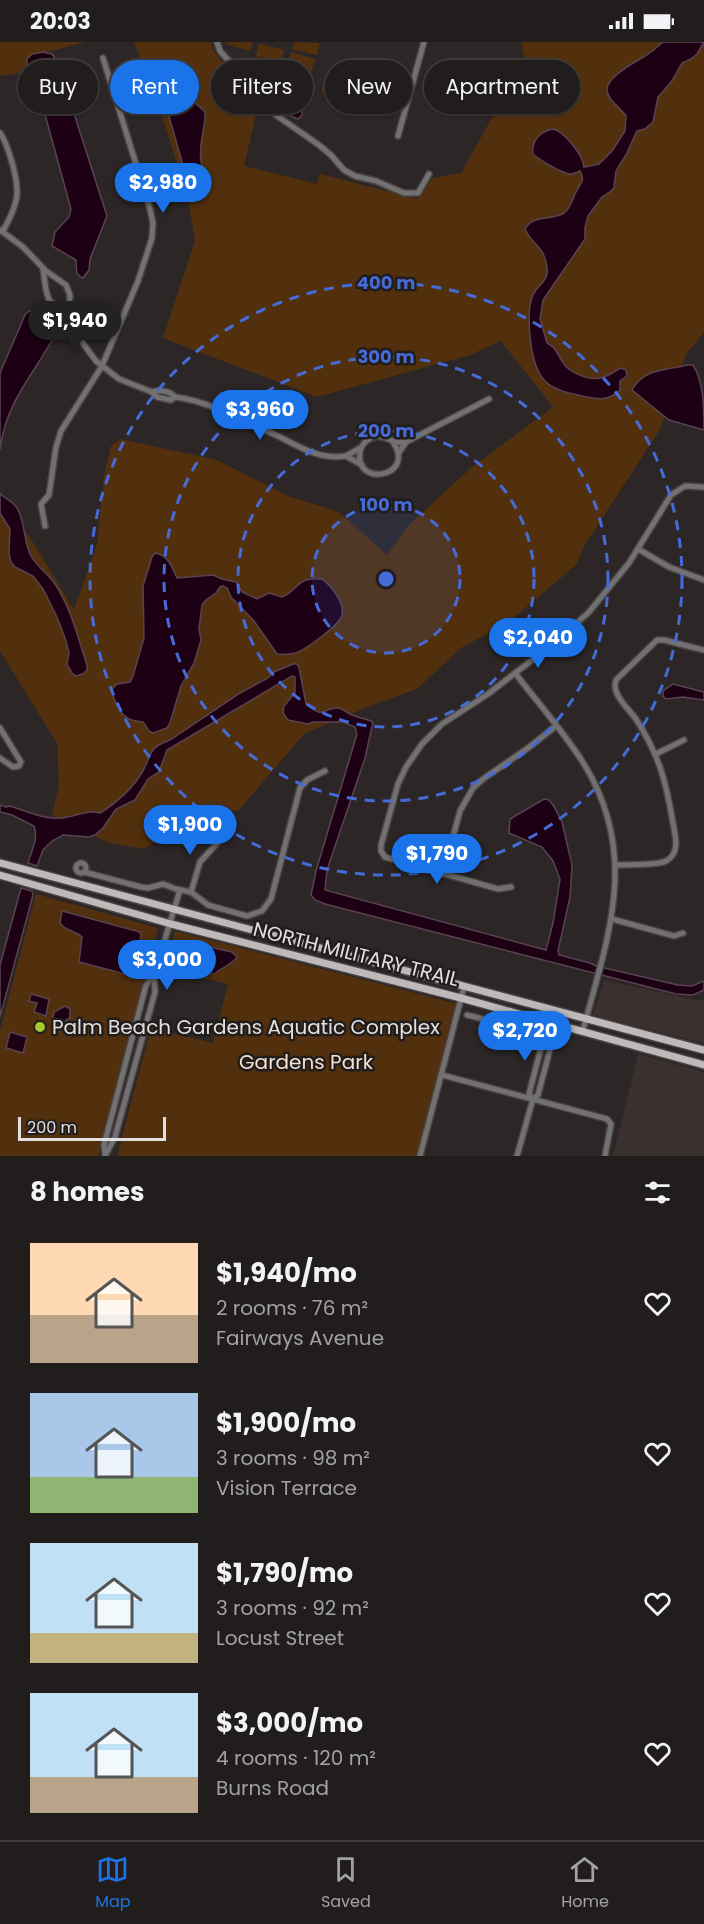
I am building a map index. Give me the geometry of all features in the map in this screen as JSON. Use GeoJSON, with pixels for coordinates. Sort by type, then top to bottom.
{"type":"FeatureCollection","features":[{"type":"Feature","properties":{"kind":"main road","name":"NORTH MILITARY TRAIL"},"geometry":{"type":"LineString","coordinates":[[0,863],[704,1050]]}},
{"type":"Feature","properties":{"kind":"main road","name":"NORTH MILITARY TRAIL"},"geometry":{"type":"LineString","coordinates":[[0,875],[171,924],[557,1023],[704,1065]]}},
{"type":"Feature","properties":{"kind":"street"},"geometry":{"type":"LineString","coordinates":[[217,42],[220,51],[243,72],[273,113],[319,145],[344,170],[404,193],[418,193],[429,174]]}},
{"type":"Feature","properties":{"kind":"street"},"geometry":{"type":"LineString","coordinates":[[398,136],[424,42]]}},
{"type":"Feature","properties":{"kind":"street"},"geometry":{"type":"LineString","coordinates":[[45,526],[41,504],[49,495],[57,439],[102,366],[134,291],[151,245],[153,231],[150,209],[103,58]]}},
{"type":"Feature","properties":{"kind":"street"},"geometry":{"type":"LineString","coordinates":[[0,133],[5,142],[18,188],[15,205],[1,231],[23,247],[42,268],[66,285],[70,294],[69,313],[82,342],[102,366],[119,379],[152,392],[158,390],[172,393],[175,397],[203,404],[317,455],[334,457],[346,456],[362,447],[369,439],[379,436],[393,442],[406,442],[489,399]]}},
{"type":"Feature","properties":{"kind":"street"},"geometry":{"type":"LineString","coordinates":[[42,268],[49,300],[64,311],[73,322]]}},
{"type":"Feature","properties":{"kind":"street"},"geometry":{"type":"LineString","coordinates":[[393,442],[398,454]]}},
{"type":"Feature","properties":{"kind":"street"},"geometry":{"type":"LineString","coordinates":[[346,456],[371,473],[384,474],[395,467],[398,454],[406,442]]}},
{"type":"Feature","properties":{"kind":"street"},"geometry":{"type":"LineString","coordinates":[[362,447],[360,456],[362,465]]}},
{"type":"Feature","properties":{"kind":"street"},"geometry":{"type":"LineString","coordinates":[[511,887],[498,889],[388,859],[381,851],[395,793],[402,775],[413,755],[431,733],[488,694],[558,640],[589,612],[638,549],[671,495],[686,486],[704,487]]}},
{"type":"Feature","properties":{"kind":"street"},"geometry":{"type":"LineString","coordinates":[[638,549],[669,567],[704,580]]}},
{"type":"Feature","properties":{"kind":"street"},"geometry":{"type":"LineString","coordinates":[[616,865],[662,862],[671,857],[675,849],[666,784],[656,754],[615,691],[616,680],[657,640],[704,650]]}},
{"type":"Feature","properties":{"kind":"street"},"geometry":{"type":"LineString","coordinates":[[515,673],[579,757],[597,788],[610,825],[616,865],[612,919],[583,1030]]}},
{"type":"Feature","properties":{"kind":"street"},"geometry":{"type":"LineString","coordinates":[[443,874],[460,811],[473,788],[556,726]]}},
{"type":"Feature","properties":{"kind":"street"},"geometry":{"type":"LineString","coordinates":[[0,728],[21,762],[19,766],[13,766],[0,758]]}},
{"type":"Feature","properties":{"kind":"street"},"geometry":{"type":"LineString","coordinates":[[656,754],[684,740]]}},
{"type":"Feature","properties":{"kind":"street"},"geometry":{"type":"LineString","coordinates":[[84,872],[141,887],[148,888],[163,884],[191,892],[207,905],[247,915],[262,912],[269,903],[300,789],[307,780],[325,771]]}},
{"type":"Feature","properties":{"kind":"street"},"geometry":{"type":"LineString","coordinates":[[191,892],[200,862],[221,839]]}},
{"type":"Feature","properties":{"kind":"street"},"geometry":{"type":"LineString","coordinates":[[105,1156],[115,1137],[155,992],[154,975],[180,890]]}},
{"type":"Feature","properties":{"kind":"street"},"geometry":{"type":"LineString","coordinates":[[612,919],[674,936],[683,933]]}},
{"type":"Feature","properties":{"kind":"street"},"geometry":{"type":"LineString","coordinates":[[105,1156],[104,1145],[146,985],[154,975]]}},
{"type":"Feature","properties":{"kind":"street"},"geometry":{"type":"LineString","coordinates":[[420,1156],[464,987]]}},
{"type":"Feature","properties":{"kind":"street"},"geometry":{"type":"LineString","coordinates":[[467,1015],[544,1035]]}},
{"type":"Feature","properties":{"kind":"street"},"geometry":{"type":"LineString","coordinates":[[532,1099],[529,1094],[548,1021]]}},
{"type":"Feature","properties":{"kind":"street"},"geometry":{"type":"LineString","coordinates":[[517,1156],[532,1099],[538,1095],[557,1023]]}},
{"type":"Feature","properties":{"kind":"street"},"geometry":{"type":"LineString","coordinates":[[442,1075],[607,1119],[611,1124],[605,1156]]}},
{"type":"Feature","properties":{"kind":"shaded area"},"geometry":{"type":"Polygon","coordinates":[[[663,42],[704,42],[697,54],[682,63],[672,81],[658,97],[653,122],[645,129],[637,131],[616,171],[614,188],[602,197],[588,216],[585,239],[543,300],[540,319],[547,343],[574,373],[599,378],[621,368],[626,370],[627,376],[620,381],[620,390],[607,398],[593,398],[567,392],[557,389],[544,380],[535,363],[530,339],[529,314],[533,295],[543,282],[547,268],[544,255],[525,229],[528,224],[537,219],[564,213],[582,182],[582,177],[580,171],[573,174],[566,173],[540,160],[533,154],[535,140],[541,134],[554,129],[573,145],[584,167],[599,164],[612,151],[625,131],[626,116],[608,94],[608,85],[617,74],[663,42]]]}},
{"type":"Feature","properties":{"kind":"shaded area"},"geometry":{"type":"Polygon","coordinates":[[[43,52],[52,54],[56,60],[27,60],[32,54],[43,52]]]}},
{"type":"Feature","properties":{"kind":"shaded area"},"geometry":{"type":"Polygon","coordinates":[[[199,107],[205,112],[200,155],[204,181],[203,185],[196,189],[192,188],[187,179],[168,114],[199,114],[199,107]]]}},
{"type":"Feature","properties":{"kind":"shaded area"},"geometry":{"type":"Polygon","coordinates":[[[45,114],[74,114],[107,216],[90,259],[89,270],[83,278],[77,273],[76,260],[52,246],[55,232],[69,217],[71,209],[45,114]]]}},
{"type":"Feature","properties":{"kind":"shaded area"},"geometry":{"type":"Polygon","coordinates":[[[288,114],[302,114],[298,119],[288,114]]]}},
{"type":"Feature","properties":{"kind":"shaded area"},"geometry":{"type":"Polygon","coordinates":[[[29,311],[47,321],[56,330],[55,335],[14,403],[3,433],[0,450],[0,373],[25,315],[29,311]]]}},
{"type":"Feature","properties":{"kind":"shaded area"},"geometry":{"type":"Polygon","coordinates":[[[693,365],[699,379],[703,396],[704,430],[669,420],[632,390],[649,374],[693,365]]]}},
{"type":"Feature","properties":{"kind":"shaded area"},"geometry":{"type":"Polygon","coordinates":[[[0,493],[17,508],[31,556],[61,593],[74,623],[87,665],[87,670],[83,674],[76,676],[67,664],[69,653],[66,641],[43,589],[33,576],[15,567],[11,562],[10,529],[0,513],[0,493]]]}},
{"type":"Feature","properties":{"kind":"shaded area"},"geometry":{"type":"Polygon","coordinates":[[[155,553],[166,559],[177,578],[213,575],[236,582],[242,592],[257,599],[269,593],[282,597],[302,581],[322,579],[339,600],[342,615],[329,630],[301,651],[292,654],[277,654],[254,621],[231,597],[227,588],[220,587],[202,605],[199,628],[201,640],[194,663],[181,686],[170,723],[167,728],[153,733],[143,722],[131,720],[122,714],[115,702],[112,689],[117,684],[130,682],[133,676],[144,638],[143,586],[155,553]]]}},
{"type":"Feature","properties":{"kind":"shaded area"},"geometry":{"type":"Polygon","coordinates":[[[293,664],[299,667],[306,704],[312,709],[323,712],[339,708],[373,722],[365,758],[327,870],[325,890],[546,950],[560,879],[553,861],[542,847],[509,833],[510,819],[544,799],[549,800],[562,822],[572,865],[570,897],[559,955],[678,985],[692,986],[704,981],[704,990],[693,995],[676,994],[315,900],[311,895],[316,871],[357,734],[355,727],[343,722],[308,724],[288,720],[283,713],[284,706],[295,693],[295,677],[292,676],[167,750],[159,772],[148,779],[135,800],[116,809],[103,828],[95,835],[89,837],[63,835],[43,850],[37,866],[28,863],[35,840],[34,826],[0,812],[0,805],[49,818],[91,812],[100,813],[133,785],[145,768],[153,750],[162,743],[240,693],[268,678],[274,672],[293,664]]]}},
{"type":"Feature","properties":{"kind":"shaded area"},"geometry":{"type":"Polygon","coordinates":[[[673,684],[704,692],[704,700],[683,697],[666,699],[663,691],[673,684]]]}},
{"type":"Feature","properties":{"kind":"shaded area"},"geometry":{"type":"Polygon","coordinates":[[[21,888],[32,891],[33,895],[0,1017],[0,965],[21,888]]]}},
{"type":"Feature","properties":{"kind":"shaded area"},"geometry":{"type":"Polygon","coordinates":[[[62,911],[140,932],[132,971],[125,974],[79,962],[82,937],[60,923],[62,911]]]}},
{"type":"Feature","properties":{"kind":"shaded area"},"geometry":{"type":"Polygon","coordinates":[[[188,942],[232,952],[237,957],[214,974],[181,966],[178,960],[183,943],[188,942]]]}},
{"type":"Feature","properties":{"kind":"shaded area"},"geometry":{"type":"Polygon","coordinates":[[[604,980],[699,1001],[704,998],[704,1043],[593,1015],[604,980]]]}},
{"type":"Feature","properties":{"kind":"shaded area"},"geometry":{"type":"Polygon","coordinates":[[[31,994],[49,999],[46,1016],[34,1012],[37,1003],[29,1001],[31,994]]]}},
{"type":"Feature","properties":{"kind":"shaded area"},"geometry":{"type":"Polygon","coordinates":[[[65,1006],[70,1009],[70,1018],[62,1023],[56,1021],[53,1017],[54,1012],[65,1006]]]}},
{"type":"Feature","properties":{"kind":"shaded area"},"geometry":{"type":"Polygon","coordinates":[[[10,1032],[27,1037],[23,1053],[6,1048],[10,1032]]]}},
{"type":"Feature","properties":{"kind":"shaded area"},"geometry":{"type":"Polygon","coordinates":[[[638,1054],[704,1072],[704,1156],[613,1156],[638,1054]]]}},
{"type":"Feature","properties":{"kind":"green space"},"geometry":{"type":"Polygon","coordinates":[[[0,42],[86,42],[32,56],[29,60],[18,60],[18,73],[0,76],[0,42]]]}},
{"type":"Feature","properties":{"kind":"green space"},"geometry":{"type":"Polygon","coordinates":[[[134,42],[211,42],[213,50],[221,60],[211,60],[211,114],[256,114],[244,166],[317,184],[320,174],[418,199],[432,178],[461,173],[494,114],[580,114],[580,60],[524,60],[521,42],[704,42],[704,332],[686,354],[659,431],[584,546],[576,565],[510,621],[461,648],[417,689],[304,734],[239,810],[193,816],[144,849],[109,843],[52,815],[59,786],[57,743],[0,651],[0,499],[31,539],[74,610],[97,544],[104,476],[111,446],[120,439],[217,460],[288,496],[339,512],[387,555],[409,525],[471,468],[553,407],[501,341],[470,355],[317,397],[163,338],[195,241],[188,198],[161,114],[199,114],[199,60],[141,60],[134,42]]]}},
{"type":"Feature","properties":{"kind":"green space"},"geometry":{"type":"Polygon","coordinates":[[[227,42],[253,42],[250,51],[226,44],[227,42]]]}},
{"type":"Feature","properties":{"kind":"green space"},"geometry":{"type":"Polygon","coordinates":[[[294,42],[320,43],[317,55],[292,49],[294,42]]]}},
{"type":"Feature","properties":{"kind":"green space"},"geometry":{"type":"Polygon","coordinates":[[[259,43],[284,50],[281,60],[256,56],[259,43]]]}},
{"type":"Feature","properties":{"kind":"green space"},"geometry":{"type":"Polygon","coordinates":[[[291,52],[315,59],[313,66],[313,60],[289,60],[291,52]]]}},
{"type":"Feature","properties":{"kind":"green space"},"geometry":{"type":"Polygon","coordinates":[[[325,80],[325,93],[321,92],[325,80]]]}},
{"type":"Feature","properties":{"kind":"green space"},"geometry":{"type":"Polygon","coordinates":[[[36,894],[158,928],[98,1156],[0,1156],[0,1031],[36,894]]]}},
{"type":"Feature","properties":{"kind":"green space","name":"Gardens Park"},"geometry":{"type":"Polygon","coordinates":[[[175,931],[457,1004],[417,1156],[117,1156],[151,1028],[213,1043],[228,984],[165,969],[175,931]]]}},
{"type":"Feature","properties":{"kind":"place","name":"Palm Beach Gardens Aquatic Complex"},"geometry":{"type":"Point","coordinates":[40,1027]}}]}
